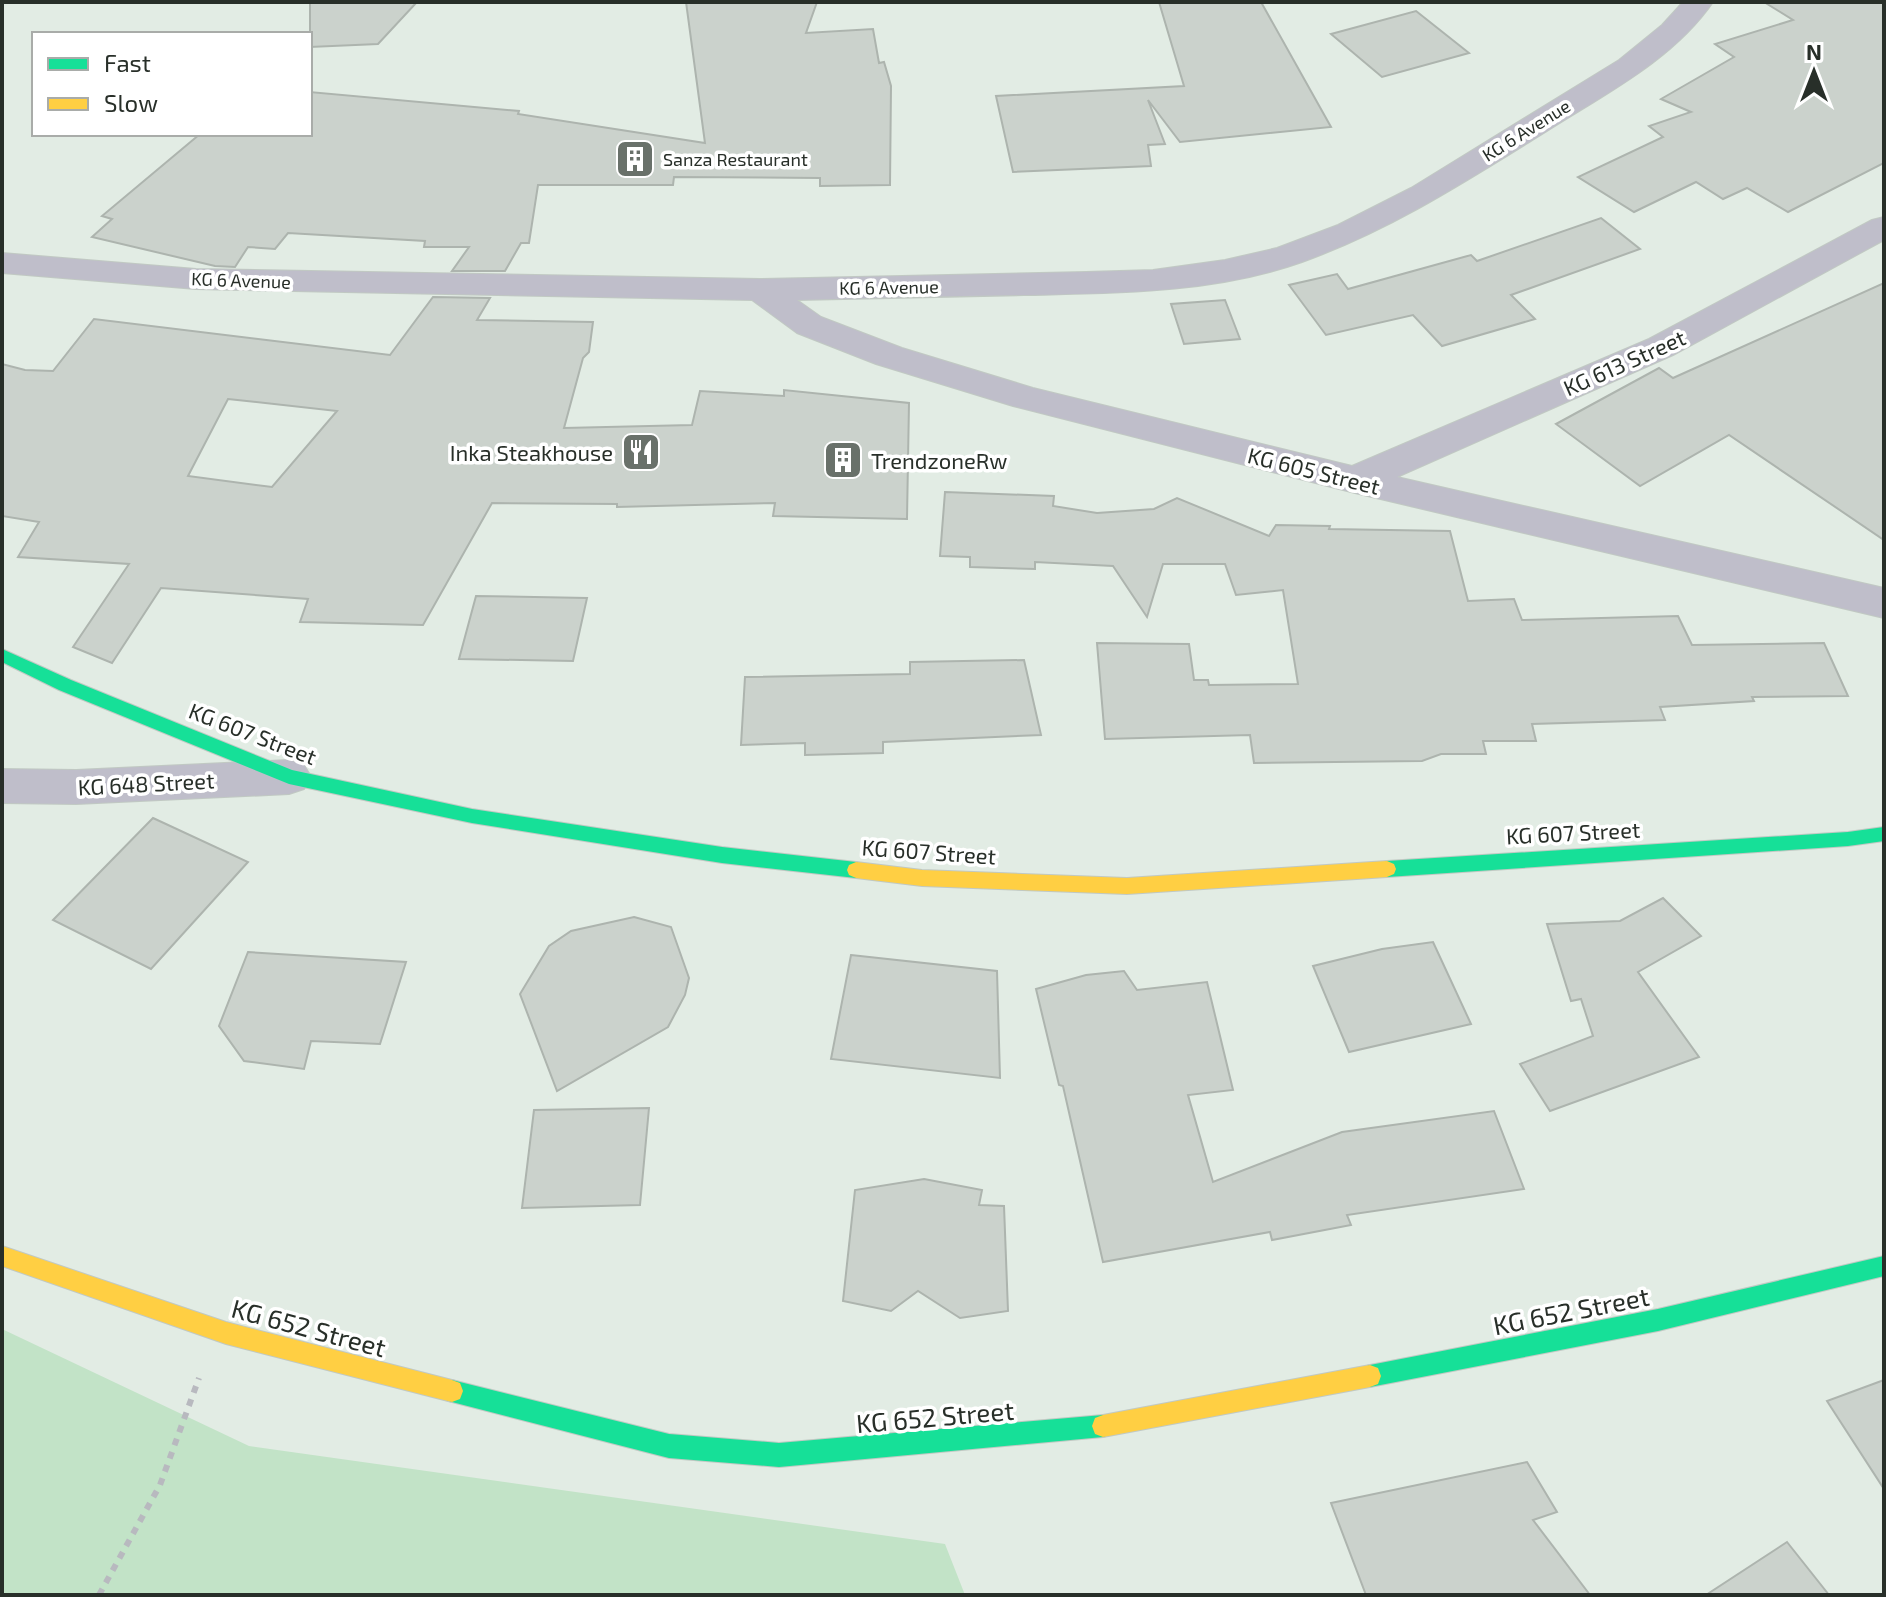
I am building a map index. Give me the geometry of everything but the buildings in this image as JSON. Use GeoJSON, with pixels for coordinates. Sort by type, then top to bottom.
{"type":"FeatureCollection","features":[{"type":"Feature","properties":{"kind":"street","name":"KG 6 Avenue"},"geometry":{"type":"LineString","coordinates":[[2,263],[196,279],[760,290],[1153,280],[1225,270],[1287,256],[1350,232],[1422,195],[1630,66],[1672,31],[1699,2]]}},
{"type":"Feature","properties":{"kind":"street","name":"KG 613 Street"},"geometry":{"type":"LineString","coordinates":[[1355,480],[1661,347],[1884,227]]}},
{"type":"Feature","properties":{"kind":"street","name":"KG 605 Street"},"geometry":{"type":"LineString","coordinates":[[760,290],[809,325],[889,356],[1026,398],[1355,480],[1884,603]]}},
{"type":"Feature","properties":{"kind":"street","name":"KG 607 Street"},"geometry":{"type":"LineString","coordinates":[[2,655],[65,685],[289,777],[472,816],[722,855],[922,878],[1127,886],[1848,839],[1884,834]]}},
{"type":"Feature","properties":{"kind":"street","name":"KG 648 Street"},"geometry":{"type":"LineString","coordinates":[[2,786],[76,787],[289,777]]}},
{"type":"Feature","properties":{"kind":"street","name":"KG 652 Street"},"geometry":{"type":"LineString","coordinates":[[2,1256],[226,1333],[669,1446],[779,1455],[1127,1424],[1658,1320],[1884,1266]]}},
{"type":"Feature","properties":{"kind":"path"},"geometry":{"type":"LineString","coordinates":[[99,1595],[160,1485],[203,1366],[226,1333]]}},
{"type":"Feature","properties":{"kind":"green space"},"geometry":{"type":"Polygon","coordinates":[[[2,1329],[249,1446],[945,1544],[965,1595],[2,1595],[2,1329]]]}},
{"type":"Feature","properties":{"kind":"traffic: fast"},"geometry":{"type":"LineString","coordinates":[[2,655],[65,685],[289,777],[472,816],[722,855],[856,870]]}},
{"type":"Feature","properties":{"kind":"traffic: fast"},"geometry":{"type":"LineString","coordinates":[[1387,869],[1848,839],[1884,834]]}},
{"type":"Feature","properties":{"kind":"traffic: fast"},"geometry":{"type":"LineString","coordinates":[[1370,1376],[1658,1320],[1884,1266]]}},
{"type":"Feature","properties":{"kind":"traffic: fast"},"geometry":{"type":"LineString","coordinates":[[452,1391],[669,1446],[779,1455],[1103,1426]]}},
{"type":"Feature","properties":{"kind":"traffic: slow"},"geometry":{"type":"LineString","coordinates":[[856,870],[922,878],[1127,886],[1387,869]]}},
{"type":"Feature","properties":{"kind":"traffic: slow"},"geometry":{"type":"LineString","coordinates":[[2,1256],[226,1333],[452,1391]]}},
{"type":"Feature","properties":{"kind":"traffic: slow"},"geometry":{"type":"LineString","coordinates":[[1103,1426],[1370,1376]]}},
{"type":"Feature","properties":{"kind":"place","name":"Sanza Restaurant"},"geometry":{"type":"Point","coordinates":[635,159]}},
{"type":"Feature","properties":{"kind":"place","name":"Inka Steakhouse"},"geometry":{"type":"Point","coordinates":[641,452]}},
{"type":"Feature","properties":{"kind":"place","name":"TrendzoneRw"},"geometry":{"type":"Point","coordinates":[843,460]}}]}
